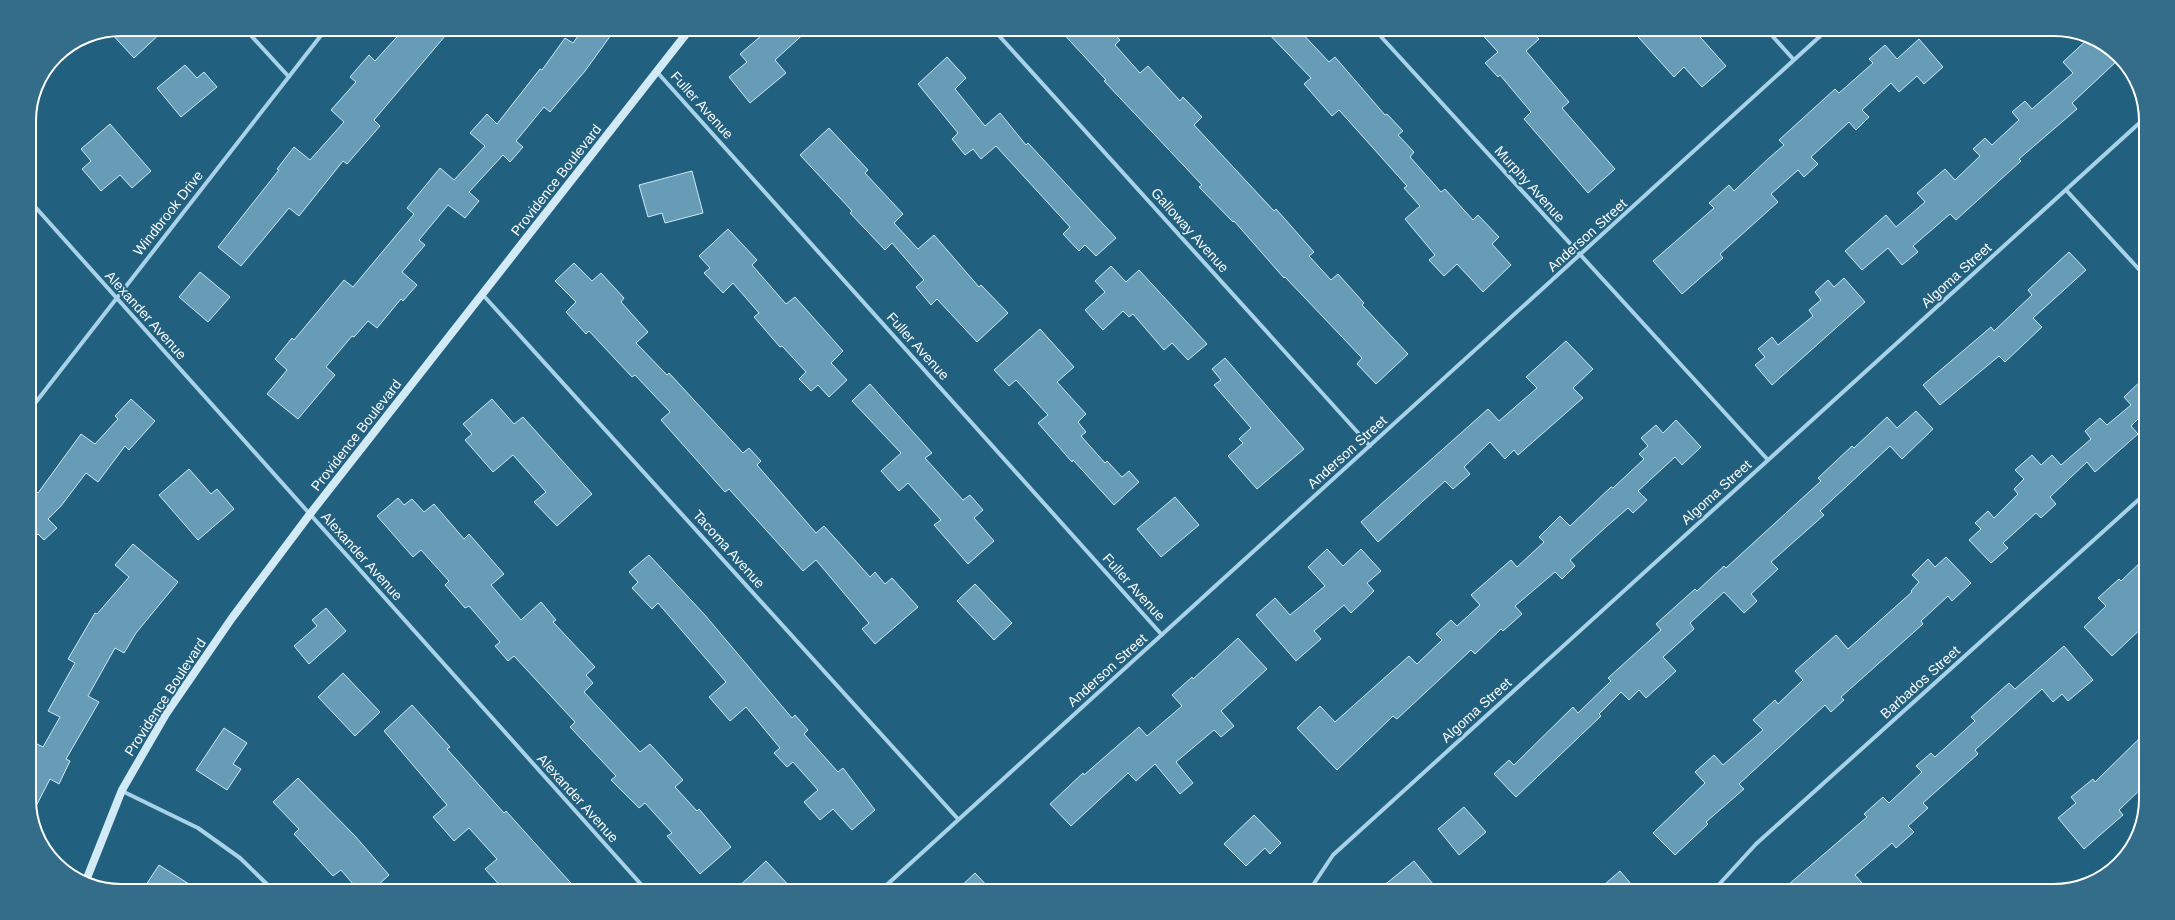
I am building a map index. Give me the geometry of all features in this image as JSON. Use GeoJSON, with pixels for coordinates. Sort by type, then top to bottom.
{"type":"FeatureCollection","features":[{"type":"Feature","properties":{"kind":"main road","name":"Providence Boulevard"},"geometry":{"type":"LineString","coordinates":[[87,878],[122,790],[166,714],[232,618],[310,514],[685,36]]}},
{"type":"Feature","properties":{"kind":"street"},"geometry":{"type":"LineString","coordinates":[[251,36],[289,77]]}},
{"type":"Feature","properties":{"kind":"street","name":"Windbrook Drive"},"geometry":{"type":"LineString","coordinates":[[36,402],[115,298],[321,36]]}},
{"type":"Feature","properties":{"kind":"street","name":"Galloway Avenue"},"geometry":{"type":"LineString","coordinates":[[999,36],[1370,446]]}},
{"type":"Feature","properties":{"kind":"street","name":"Murphy Avenue"},"geometry":{"type":"LineString","coordinates":[[1380,36],[1768,460]]}},
{"type":"Feature","properties":{"kind":"street"},"geometry":{"type":"LineString","coordinates":[[1772,36],[1794,60]]}},
{"type":"Feature","properties":{"kind":"street","name":"Anderson Street"},"geometry":{"type":"LineString","coordinates":[[888,884],[1820,36]]}},
{"type":"Feature","properties":{"kind":"street","name":"Fuller Avenue"},"geometry":{"type":"LineString","coordinates":[[657,72],[1162,634]]}},
{"type":"Feature","properties":{"kind":"street","name":"Algoma Street"},"geometry":{"type":"LineString","coordinates":[[1314,884],[1333,855],[2139,123]]}},
{"type":"Feature","properties":{"kind":"street"},"geometry":{"type":"LineString","coordinates":[[2066,190],[2139,269]]}},
{"type":"Feature","properties":{"kind":"street","name":"Alexander Avenue"},"geometry":{"type":"LineString","coordinates":[[36,208],[641,884]]}},
{"type":"Feature","properties":{"kind":"street","name":"Tacoma Avenue"},"geometry":{"type":"LineString","coordinates":[[483,295],[958,819]]}},
{"type":"Feature","properties":{"kind":"street","name":"Barbados Street"},"geometry":{"type":"LineString","coordinates":[[1719,884],[1756,844],[2139,499]]}},
{"type":"Feature","properties":{"kind":"street"},"geometry":{"type":"LineString","coordinates":[[122,790],[198,828],[240,858],[267,884]]}},
{"type":"Feature","properties":{"kind":"building"},"geometry":{"type":"Polygon","coordinates":[[[114,36],[158,36],[134,58],[114,36]]]}},
{"type":"Feature","properties":{"kind":"building"},"geometry":{"type":"Polygon","coordinates":[[[398,36],[445,36],[374,120],[380,126],[347,164],[343,161],[299,216],[289,208],[241,266],[218,247],[279,170],[277,169],[294,147],[310,160],[344,122],[331,110],[356,82],[350,77],[369,55],[375,61],[398,36]]]}},
{"type":"Feature","properties":{"kind":"building"},"geometry":{"type":"Polygon","coordinates":[[[578,36],[610,36],[585,71],[550,112],[544,107],[516,141],[523,147],[510,162],[503,155],[469,192],[479,201],[465,218],[448,205],[419,240],[425,245],[402,272],[417,285],[403,301],[401,299],[377,328],[368,321],[354,337],[352,336],[326,367],[335,375],[298,419],[267,394],[287,370],[275,359],[292,338],[294,340],[344,280],[353,287],[414,214],[407,208],[440,168],[454,180],[485,146],[470,133],[487,114],[497,124],[540,69],[542,70],[565,38],[573,43],[578,36]]]}},
{"type":"Feature","properties":{"kind":"building"},"geometry":{"type":"Polygon","coordinates":[[[761,36],[801,36],[775,60],[786,73],[750,103],[729,77],[747,62],[740,54],[761,36]]]}},
{"type":"Feature","properties":{"kind":"building"},"geometry":{"type":"Polygon","coordinates":[[[1065,36],[1116,36],[1120,40],[1115,45],[1140,73],[1148,66],[1180,101],[1183,97],[1202,117],[1194,125],[1274,211],[1276,209],[1314,252],[1309,256],[1331,280],[1338,274],[1364,303],[1362,305],[1408,354],[1376,384],[1357,364],[1362,358],[1285,277],[1284,278],[1234,221],[1233,222],[1199,187],[1202,185],[1104,81],[1106,80],[1065,36]]]}},
{"type":"Feature","properties":{"kind":"building"},"geometry":{"type":"Polygon","coordinates":[[[1271,36],[1305,36],[1329,62],[1335,57],[1385,115],[1387,114],[1403,131],[1398,135],[1414,152],[1410,157],[1441,192],[1445,189],[1473,220],[1478,215],[1499,237],[1492,244],[1511,265],[1483,292],[1457,264],[1444,276],[1429,260],[1435,255],[1405,219],[1420,206],[1404,188],[1407,186],[1339,110],[1332,116],[1304,84],[1311,78],[1271,36]]]}},
{"type":"Feature","properties":{"kind":"building"},"geometry":{"type":"Polygon","coordinates":[[[1483,36],[1536,36],[1539,39],[1526,51],[1569,102],[1562,108],[1615,169],[1588,193],[1524,119],[1531,112],[1500,75],[1498,77],[1485,63],[1498,52],[1483,36]]]}},
{"type":"Feature","properties":{"kind":"building"},"geometry":{"type":"Polygon","coordinates":[[[1637,36],[1699,36],[1726,66],[1702,87],[1684,67],[1674,77],[1637,36]]]}},
{"type":"Feature","properties":{"kind":"building"},"geometry":{"type":"Polygon","coordinates":[[[1919,39],[1943,67],[1924,84],[1917,76],[1899,92],[1891,83],[1862,110],[1869,117],[1856,130],[1849,122],[1811,157],[1818,164],[1804,177],[1798,170],[1771,194],[1778,202],[1720,254],[1723,258],[1682,294],[1653,261],[1714,208],[1709,203],[1729,185],[1734,191],[1784,145],[1779,140],[1835,89],[1839,93],[1873,63],[1869,59],[1885,45],[1897,59],[1919,39]]]}},
{"type":"Feature","properties":{"kind":"building"},"geometry":{"type":"Polygon","coordinates":[[[2085,42],[2097,47],[2115,62],[2072,103],[2077,109],[2019,159],[2021,161],[1956,220],[1950,214],[1913,246],[1918,252],[1902,265],[1888,248],[1862,270],[1845,251],[1886,215],[1896,227],[1925,202],[1917,193],[1945,169],[1955,180],[1980,156],[1973,149],[1985,138],[1992,145],[2019,120],[2012,112],[2025,101],[2032,109],[2073,73],[2063,62],[2085,42]]]}},
{"type":"Feature","properties":{"kind":"building"},"geometry":{"type":"Polygon","coordinates":[[[947,57],[966,78],[955,89],[985,126],[1000,113],[1026,145],[1028,143],[1116,238],[1096,256],[1085,245],[1079,251],[1063,234],[1070,227],[996,146],[981,159],[973,149],[965,155],[952,139],[958,133],[918,84],[947,57]]]}},
{"type":"Feature","properties":{"kind":"building"},"geometry":{"type":"Polygon","coordinates":[[[185,65],[197,78],[204,72],[217,87],[181,117],[157,88],[185,65]]]}},
{"type":"Feature","properties":{"kind":"building"},"geometry":{"type":"Polygon","coordinates":[[[110,124],[151,171],[132,188],[120,175],[101,191],[82,169],[91,161],[81,149],[110,124]]]}},
{"type":"Feature","properties":{"kind":"building"},"geometry":{"type":"Polygon","coordinates":[[[829,128],[868,170],[865,173],[903,214],[894,223],[918,249],[934,235],[979,287],[981,285],[1008,313],[977,342],[937,299],[931,305],[916,287],[924,280],[892,243],[885,250],[850,213],[852,211],[800,155],[829,128]]]}},
{"type":"Feature","properties":{"kind":"building"},"geometry":{"type":"Polygon","coordinates":[[[692,171],[703,213],[665,223],[662,213],[648,217],[639,185],[692,171]]]}},
{"type":"Feature","properties":{"kind":"building"},"geometry":{"type":"Polygon","coordinates":[[[728,229],[757,260],[752,265],[786,304],[795,297],[843,351],[831,363],[847,380],[829,397],[818,385],[811,391],[799,379],[806,372],[782,346],[780,347],[754,317],[759,313],[733,283],[723,293],[704,273],[710,268],[699,256],[728,229]]]}},
{"type":"Feature","properties":{"kind":"building"},"geometry":{"type":"Polygon","coordinates":[[[2069,252],[2086,270],[2033,318],[2042,327],[2005,362],[1999,356],[1940,405],[1923,385],[1991,327],[1994,331],[2032,295],[2028,290],[2069,252]]]}},
{"type":"Feature","properties":{"kind":"building"},"geometry":{"type":"Polygon","coordinates":[[[574,263],[592,281],[601,273],[624,298],[621,302],[648,332],[636,343],[667,375],[669,373],[743,453],[749,448],[761,461],[757,465],[816,533],[824,526],[870,577],[875,572],[885,584],[892,578],[918,607],[875,644],[862,629],[869,623],[816,560],[803,571],[729,489],[725,492],[661,420],[670,412],[635,375],[632,377],[589,331],[586,334],[566,312],[576,302],[555,281],[574,263]]]}},
{"type":"Feature","properties":{"kind":"building"},"geometry":{"type":"Polygon","coordinates":[[[1111,266],[1126,282],[1139,270],[1207,344],[1188,360],[1172,343],[1164,350],[1133,314],[1129,317],[1123,311],[1103,330],[1085,310],[1105,292],[1095,281],[1111,266]]]}},
{"type":"Feature","properties":{"kind":"building"},"geometry":{"type":"Polygon","coordinates":[[[200,272],[230,297],[208,322],[179,297],[200,272]]]}},
{"type":"Feature","properties":{"kind":"building"},"geometry":{"type":"Polygon","coordinates":[[[1844,278],[1865,302],[1772,385],[1755,365],[1765,357],[1758,349],[1772,337],[1778,345],[1813,316],[1809,310],[1821,300],[1815,292],[1828,280],[1834,287],[1844,278]]]}},
{"type":"Feature","properties":{"kind":"building"},"geometry":{"type":"Polygon","coordinates":[[[1040,329],[1074,367],[1057,382],[1086,414],[1078,422],[1086,432],[1081,436],[1105,463],[1107,461],[1122,477],[1129,471],[1139,482],[1114,505],[1073,460],[1072,462],[1038,423],[1048,415],[1016,380],[1009,386],[994,370],[1040,329]]]}},
{"type":"Feature","properties":{"kind":"building"},"geometry":{"type":"Polygon","coordinates":[[[1566,341],[1593,369],[1573,388],[1583,398],[1518,455],[1514,450],[1505,459],[1490,442],[1464,467],[1470,474],[1453,489],[1445,481],[1378,542],[1361,522],[1488,409],[1499,421],[1537,388],[1526,377],[1566,341]]]}},
{"type":"Feature","properties":{"kind":"building"},"geometry":{"type":"Polygon","coordinates":[[[1225,358],[1304,449],[1257,489],[1228,456],[1243,443],[1239,439],[1251,428],[1214,385],[1221,380],[1212,369],[1225,358]]]}},
{"type":"Feature","properties":{"kind":"building"},"geometry":{"type":"Polygon","coordinates":[[[2139,383],[2139,418],[2131,426],[2138,434],[2095,472],[2087,462],[2050,497],[2056,504],[2041,518],[2036,513],[2003,543],[2008,548],[1991,563],[1969,540],[1981,529],[1975,523],[1988,511],[1994,518],[2018,494],[2014,489],[2024,479],[2015,470],[2032,455],[2041,465],[2052,455],[2061,465],[2091,439],[2085,431],[2100,418],[2107,425],[2131,405],[2124,397],[2139,383]]]}},
{"type":"Feature","properties":{"kind":"building"},"geometry":{"type":"Polygon","coordinates":[[[870,384],[932,453],[925,458],[963,500],[970,495],[983,510],[974,518],[994,541],[968,564],[934,525],[941,520],[908,483],[899,491],[881,471],[901,453],[852,401],[870,384]]]}},
{"type":"Feature","properties":{"kind":"building"},"geometry":{"type":"Polygon","coordinates":[[[131,399],[155,421],[129,450],[125,446],[98,482],[86,473],[61,506],[48,519],[57,528],[44,540],[38,534],[36,536],[36,491],[38,493],[81,434],[95,444],[118,419],[115,416],[131,399]]]}},
{"type":"Feature","properties":{"kind":"building"},"geometry":{"type":"Polygon","coordinates":[[[492,399],[514,424],[523,417],[592,494],[557,526],[534,502],[546,492],[513,455],[493,472],[465,440],[472,434],[463,424],[492,399]]]}},
{"type":"Feature","properties":{"kind":"building"},"geometry":{"type":"Polygon","coordinates":[[[1916,411],[1933,429],[1902,459],[1890,446],[1820,511],[1824,515],[1771,562],[1778,569],[1751,594],[1757,601],[1744,613],[1724,592],[1690,623],[1694,629],[1663,657],[1676,671],[1646,698],[1639,690],[1629,700],[1621,692],[1599,714],[1601,716],[1516,797],[1494,774],[1509,760],[1514,765],[1573,707],[1578,713],[1611,681],[1608,678],[1661,630],[1656,624],[1695,589],[1697,591],[1724,566],[1726,568],[1821,481],[1818,478],[1852,446],[1854,448],[1887,417],[1897,428],[1916,411]]]}},
{"type":"Feature","properties":{"kind":"building"},"geometry":{"type":"Polygon","coordinates":[[[1676,420],[1701,447],[1682,465],[1675,457],[1638,491],[1647,500],[1633,513],[1628,508],[1570,560],[1575,566],[1562,579],[1555,572],[1515,606],[1522,614],[1503,631],[1501,629],[1475,654],[1471,650],[1397,719],[1393,716],[1337,770],[1297,728],[1320,706],[1335,722],[1409,656],[1417,664],[1442,640],[1436,634],[1451,620],[1457,626],[1480,605],[1471,595],[1511,560],[1517,567],[1544,542],[1539,537],[1560,516],[1570,526],[1611,487],[1613,488],[1644,459],[1639,454],[1648,446],[1641,438],[1656,425],[1663,433],[1676,420]]]}},
{"type":"Feature","properties":{"kind":"building"},"geometry":{"type":"Polygon","coordinates":[[[189,469],[211,494],[217,489],[234,509],[198,540],[159,495],[189,469]]]}},
{"type":"Feature","properties":{"kind":"building"},"geometry":{"type":"Polygon","coordinates":[[[1175,497],[1199,525],[1161,557],[1137,529],[1175,497]]]}},
{"type":"Feature","properties":{"kind":"building"},"geometry":{"type":"Polygon","coordinates":[[[398,498],[404,505],[412,499],[424,512],[434,504],[464,539],[469,534],[504,574],[491,585],[521,620],[541,602],[556,620],[553,622],[595,667],[586,675],[593,683],[584,692],[640,752],[650,744],[683,780],[675,787],[697,811],[699,809],[731,847],[700,874],[667,836],[672,833],[645,803],[639,808],[611,780],[616,776],[570,727],[575,722],[514,656],[508,661],[495,646],[500,642],[469,606],[465,608],[445,585],[449,581],[421,550],[413,557],[377,516],[398,498]]]}},
{"type":"Feature","properties":{"kind":"building"},"geometry":{"type":"Polygon","coordinates":[[[133,544],[178,582],[136,633],[124,653],[115,648],[88,696],[99,702],[66,759],[70,761],[59,784],[50,779],[36,806],[36,744],[43,747],[60,717],[48,711],[75,663],[68,659],[95,613],[97,614],[129,577],[115,565],[133,544]]]}},
{"type":"Feature","properties":{"kind":"building"},"geometry":{"type":"Polygon","coordinates":[[[1327,549],[1343,566],[1361,549],[1381,571],[1367,583],[1374,591],[1351,613],[1344,605],[1314,631],[1321,639],[1296,661],[1256,615],[1275,598],[1290,615],[1325,586],[1308,567],[1327,549]]]}},
{"type":"Feature","properties":{"kind":"building"},"geometry":{"type":"Polygon","coordinates":[[[649,555],[704,614],[792,718],[795,715],[808,730],[804,734],[838,772],[843,768],[875,810],[852,830],[833,809],[820,820],[804,802],[818,790],[793,762],[787,767],[774,753],[780,748],[746,707],[730,721],[709,697],[726,682],[658,603],[652,609],[632,588],[638,582],[629,572],[649,555]]]}},
{"type":"Feature","properties":{"kind":"building"},"geometry":{"type":"Polygon","coordinates":[[[1946,557],[1971,583],[1952,601],[1948,596],[1921,621],[1923,624],[1841,697],[1844,700],[1831,712],[1825,705],[1739,784],[1744,789],[1706,822],[1708,824],[1675,855],[1653,833],[1705,783],[1695,772],[1714,755],[1723,765],[1763,730],[1753,720],[1775,700],[1778,704],[1803,680],[1795,671],[1836,635],[1848,649],[1912,592],[1911,591],[1919,582],[1912,575],[1928,559],[1935,567],[1946,557]]]}},
{"type":"Feature","properties":{"kind":"building"},"geometry":{"type":"Polygon","coordinates":[[[2139,564],[2139,631],[2112,656],[2084,627],[2106,606],[2098,598],[2119,579],[2121,581],[2139,564]]]}},
{"type":"Feature","properties":{"kind":"building"},"geometry":{"type":"Polygon","coordinates":[[[975,584],[1012,623],[994,640],[957,601],[975,584]]]}},
{"type":"Feature","properties":{"kind":"building"},"geometry":{"type":"Polygon","coordinates":[[[326,608],[346,631],[309,664],[294,646],[317,626],[312,620],[326,608]]]}},
{"type":"Feature","properties":{"kind":"building"},"geometry":{"type":"Polygon","coordinates":[[[1238,638],[1267,669],[1221,711],[1234,726],[1221,737],[1214,730],[1176,762],[1193,783],[1180,794],[1155,764],[1136,781],[1128,773],[1071,826],[1050,804],[1083,773],[1084,775],[1139,727],[1147,736],[1182,706],[1172,695],[1192,677],[1193,679],[1238,638]]]}},
{"type":"Feature","properties":{"kind":"building"},"geometry":{"type":"Polygon","coordinates":[[[2064,646],[2093,680],[2068,701],[2062,694],[2053,702],[2042,689],[1975,750],[1978,754],[1923,803],[1928,808],[1908,826],[1914,832],[1896,848],[1892,843],[1855,875],[1863,884],[1789,884],[1867,817],[1864,814],[1883,797],[1889,803],[1922,772],[1916,766],[1931,753],[1935,757],[1975,721],[1971,717],[2009,683],[2015,689],[2064,646]]]}},
{"type":"Feature","properties":{"kind":"building"},"geometry":{"type":"Polygon","coordinates":[[[343,673],[380,712],[355,736],[318,697],[343,673]]]}},
{"type":"Feature","properties":{"kind":"building"},"geometry":{"type":"Polygon","coordinates":[[[412,705],[450,747],[447,749],[504,813],[506,811],[572,884],[499,884],[485,869],[497,859],[469,828],[454,841],[433,817],[447,805],[384,731],[412,705]]]}},
{"type":"Feature","properties":{"kind":"building"},"geometry":{"type":"Polygon","coordinates":[[[224,728],[247,743],[233,764],[241,769],[227,790],[196,770],[224,728]]]}},
{"type":"Feature","properties":{"kind":"building"},"geometry":{"type":"Polygon","coordinates":[[[2139,739],[2139,791],[2119,810],[2123,815],[2084,849],[2058,818],[2076,803],[2071,797],[2093,779],[2095,782],[2139,739]]]}},
{"type":"Feature","properties":{"kind":"building"},"geometry":{"type":"Polygon","coordinates":[[[298,778],[355,836],[389,875],[379,884],[353,884],[341,870],[333,876],[294,834],[299,829],[273,802],[298,778]]]}},
{"type":"Feature","properties":{"kind":"building"},"geometry":{"type":"Polygon","coordinates":[[[1464,807],[1486,832],[1459,855],[1438,829],[1464,807]]]}},
{"type":"Feature","properties":{"kind":"building"},"geometry":{"type":"Polygon","coordinates":[[[1254,815],[1281,843],[1270,854],[1265,848],[1246,866],[1224,844],[1254,815]]]}},
{"type":"Feature","properties":{"kind":"building"},"geometry":{"type":"Polygon","coordinates":[[[766,861],[787,884],[741,884],[766,861]]]}},
{"type":"Feature","properties":{"kind":"building"},"geometry":{"type":"Polygon","coordinates":[[[1414,861],[1433,884],[1386,884],[1414,861]]]}},
{"type":"Feature","properties":{"kind":"building"},"geometry":{"type":"Polygon","coordinates":[[[159,865],[189,884],[147,884],[159,865]]]}},
{"type":"Feature","properties":{"kind":"building"},"geometry":{"type":"Polygon","coordinates":[[[1620,871],[1631,884],[1605,884],[1620,871]]]}},
{"type":"Feature","properties":{"kind":"building"},"geometry":{"type":"Polygon","coordinates":[[[975,873],[985,884],[963,884],[975,873]]]}}]}
